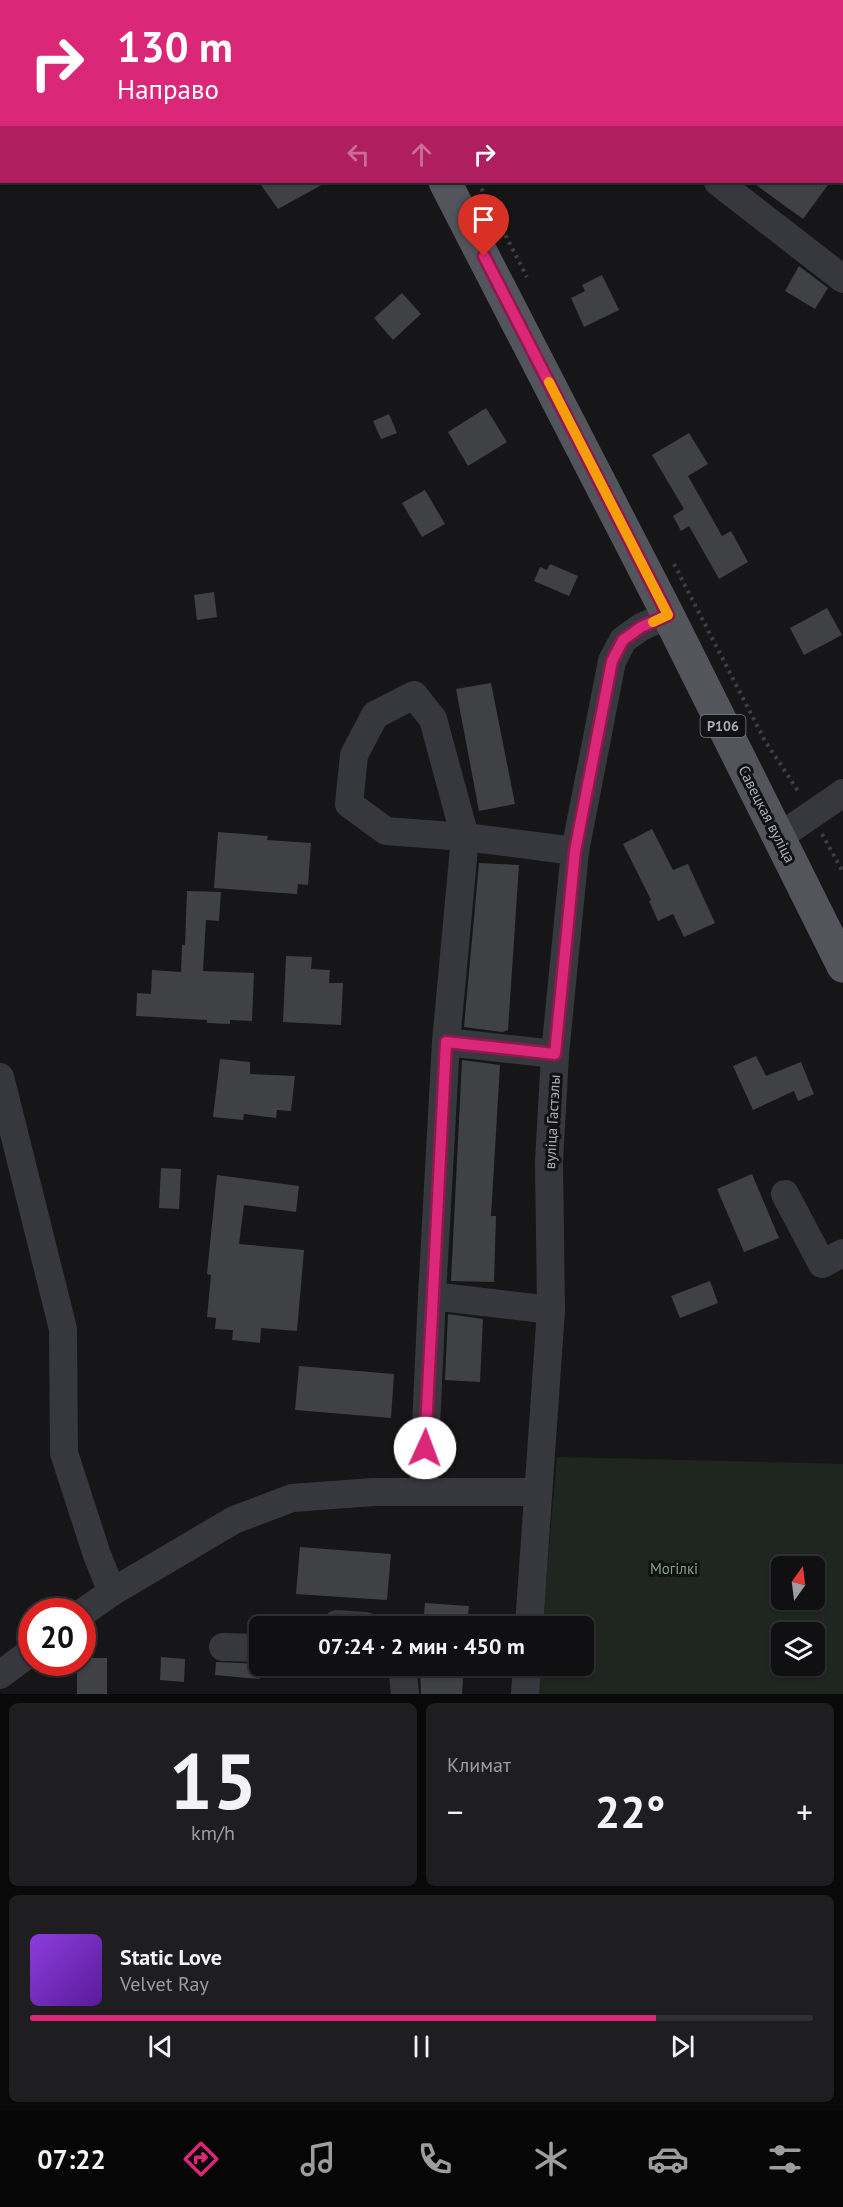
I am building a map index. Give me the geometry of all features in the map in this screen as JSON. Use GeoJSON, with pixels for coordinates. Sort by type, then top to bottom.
{"type":"FeatureCollection","features":[{"type":"Feature","properties":{"kind":"main road","name":"Савецкая вуліца"},"geometry":{"type":"LineString","coordinates":[[446,183],[668,615],[843,966]]}},
{"type":"Feature","properties":{"kind":"street"},"geometry":{"type":"LineString","coordinates":[[719,183],[843,279]]}},
{"type":"Feature","properties":{"kind":"street","name":"вуліца Гастэлы"},"geometry":{"type":"LineString","coordinates":[[530,1616],[550,1310],[549,1162],[555,1054],[575,851],[612,661],[623,640],[641,627],[668,615]]}},
{"type":"Feature","properties":{"kind":"street"},"geometry":{"type":"LineString","coordinates":[[423,1492],[446,1042],[465,837],[434,719],[414,695],[375,715],[354,755],[350,804],[386,831],[465,837],[575,851]]}},
{"type":"Feature","properties":{"kind":"street"},"geometry":{"type":"LineString","coordinates":[[778,837],[843,793]]}},
{"type":"Feature","properties":{"kind":"street"},"geometry":{"type":"LineString","coordinates":[[446,1042],[555,1054]]}},
{"type":"Feature","properties":{"kind":"street"},"geometry":{"type":"LineString","coordinates":[[0,1077],[63,1329],[64,1452],[97,1555],[112,1592]]}},
{"type":"Feature","properties":{"kind":"street"},"geometry":{"type":"LineString","coordinates":[[785,1194],[822,1264],[843,1253]]}},
{"type":"Feature","properties":{"kind":"street"},"geometry":{"type":"LineString","coordinates":[[432,1296],[550,1310]]}},
{"type":"Feature","properties":{"kind":"street"},"geometry":{"type":"LineString","coordinates":[[96,1603],[234,1520],[292,1498],[374,1492],[537,1492]]}},
{"type":"Feature","properties":{"kind":"street"},"geometry":{"type":"LineString","coordinates":[[223,1647],[249,1648]]}},
{"type":"Feature","properties":{"kind":"street"},"geometry":{"type":"LineString","coordinates":[[0,1675],[18,1662]]}},
{"type":"Feature","properties":{"kind":"street"},"geometry":{"type":"LineString","coordinates":[[403,1676],[405,1694]]}},
{"type":"Feature","properties":{"kind":"street"},"geometry":{"type":"LineString","coordinates":[[525,1694],[526,1676]]}},
{"type":"Feature","properties":{"kind":"path"},"geometry":{"type":"LineString","coordinates":[[479,183],[530,284]]}},
{"type":"Feature","properties":{"kind":"path"},"geometry":{"type":"LineString","coordinates":[[669,554],[765,741],[792,780],[843,872]]}},
{"type":"Feature","properties":{"kind":"green space","name":"Могілкі"},"geometry":{"type":"Polygon","coordinates":[[[557,1457],[843,1464],[843,1694],[537,1694],[538,1676],[594,1676],[594,1616],[543,1616],[557,1457]]]}},
{"type":"Feature","properties":{"kind":"building"},"geometry":{"type":"Polygon","coordinates":[[[260,183],[325,183],[278,209],[260,183]]]}},
{"type":"Feature","properties":{"kind":"building"},"geometry":{"type":"Polygon","coordinates":[[[753,183],[829,183],[803,219],[753,183]]]}},
{"type":"Feature","properties":{"kind":"building"},"geometry":{"type":"Polygon","coordinates":[[[799,266],[828,288],[815,309],[785,291],[799,266]]]}},
{"type":"Feature","properties":{"kind":"building"},"geometry":{"type":"Polygon","coordinates":[[[602,275],[619,310],[584,327],[571,298],[585,291],[582,285],[602,275]]]}},
{"type":"Feature","properties":{"kind":"building"},"geometry":{"type":"Polygon","coordinates":[[[402,293],[421,314],[393,340],[374,318],[402,293]]]}},
{"type":"Feature","properties":{"kind":"building"},"geometry":{"type":"Polygon","coordinates":[[[486,408],[507,442],[468,466],[448,432],[486,408]]]}},
{"type":"Feature","properties":{"kind":"building"},"geometry":{"type":"Polygon","coordinates":[[[389,414],[397,433],[381,439],[373,421],[389,414]]]}},
{"type":"Feature","properties":{"kind":"building"},"geometry":{"type":"Polygon","coordinates":[[[689,433],[708,464],[688,476],[722,536],[731,531],[748,562],[719,579],[689,526],[681,531],[673,516],[684,509],[652,455],[689,433]]]}},
{"type":"Feature","properties":{"kind":"building"},"geometry":{"type":"Polygon","coordinates":[[[425,490],[445,524],[422,537],[402,503],[425,490]]]}},
{"type":"Feature","properties":{"kind":"building"},"geometry":{"type":"Polygon","coordinates":[[[550,564],[578,576],[569,596],[534,581],[540,567],[547,570],[550,564]]]}},
{"type":"Feature","properties":{"kind":"building"},"geometry":{"type":"Polygon","coordinates":[[[214,592],[217,617],[197,620],[194,595],[214,592]]]}},
{"type":"Feature","properties":{"kind":"building"},"geometry":{"type":"Polygon","coordinates":[[[827,608],[842,635],[804,655],[790,628],[827,608]]]}},
{"type":"Feature","properties":{"kind":"building"},"geometry":{"type":"Polygon","coordinates":[[[491,683],[515,804],[479,811],[456,689],[491,683]]]}},
{"type":"Feature","properties":{"kind":"building"},"geometry":{"type":"Polygon","coordinates":[[[652,829],[673,870],[688,864],[715,923],[684,937],[673,914],[658,921],[649,901],[651,900],[623,844],[652,829]]]}},
{"type":"Feature","properties":{"kind":"building"},"geometry":{"type":"Polygon","coordinates":[[[218,832],[268,836],[267,840],[311,843],[308,885],[298,884],[297,894],[214,888],[218,832]]]}},
{"type":"Feature","properties":{"kind":"building"},"geometry":{"type":"Polygon","coordinates":[[[479,863],[519,865],[508,1030],[502,1032],[464,1027],[479,863]]]}},
{"type":"Feature","properties":{"kind":"building"},"geometry":{"type":"Polygon","coordinates":[[[187,891],[221,892],[219,921],[206,920],[203,971],[254,973],[252,1021],[230,1020],[230,1024],[207,1023],[207,1020],[136,1016],[137,993],[151,994],[152,970],[181,972],[182,945],[185,945],[187,891]]]}},
{"type":"Feature","properties":{"kind":"building"},"geometry":{"type":"Polygon","coordinates":[[[286,956],[312,957],[311,969],[330,970],[329,983],[343,983],[341,1025],[283,1022],[286,956]]]}},
{"type":"Feature","properties":{"kind":"building"},"geometry":{"type":"Polygon","coordinates":[[[756,1056],[766,1076],[801,1062],[814,1094],[798,1101],[794,1091],[753,1110],[733,1066],[756,1056]]]}},
{"type":"Feature","properties":{"kind":"building"},"geometry":{"type":"Polygon","coordinates":[[[220,1059],[250,1062],[250,1074],[295,1076],[291,1111],[277,1110],[276,1118],[244,1114],[243,1120],[213,1117],[220,1059]]]}},
{"type":"Feature","properties":{"kind":"building"},"geometry":{"type":"Polygon","coordinates":[[[462,1060],[500,1065],[491,1216],[496,1216],[494,1282],[451,1281],[462,1060]]]}},
{"type":"Feature","properties":{"kind":"building"},"geometry":{"type":"Polygon","coordinates":[[[161,1168],[181,1169],[179,1209],[159,1208],[161,1168]]]}},
{"type":"Feature","properties":{"kind":"building"},"geometry":{"type":"Polygon","coordinates":[[[752,1174],[779,1238],[744,1252],[717,1189],[752,1174]]]}},
{"type":"Feature","properties":{"kind":"building"},"geometry":{"type":"Polygon","coordinates":[[[217,1175],[299,1186],[296,1212],[244,1205],[239,1244],[304,1250],[297,1331],[261,1328],[260,1343],[232,1340],[233,1330],[215,1329],[216,1318],[207,1317],[211,1275],[207,1274],[217,1175]]]}},
{"type":"Feature","properties":{"kind":"building"},"geometry":{"type":"Polygon","coordinates":[[[710,1281],[718,1303],[680,1318],[671,1296],[710,1281]]]}},
{"type":"Feature","properties":{"kind":"building"},"geometry":{"type":"Polygon","coordinates":[[[448,1314],[483,1319],[480,1382],[445,1380],[448,1314]]]}},
{"type":"Feature","properties":{"kind":"building"},"geometry":{"type":"Polygon","coordinates":[[[299,1366],[394,1374],[391,1418],[295,1410],[299,1366]]]}},
{"type":"Feature","properties":{"kind":"building"},"geometry":{"type":"Polygon","coordinates":[[[300,1547],[391,1554],[387,1600],[296,1594],[300,1547]]]}},
{"type":"Feature","properties":{"kind":"building"},"geometry":{"type":"Polygon","coordinates":[[[425,1603],[469,1606],[468,1616],[424,1616],[425,1603]]]}},
{"type":"Feature","properties":{"kind":"building"},"geometry":{"type":"Polygon","coordinates":[[[161,1657],[185,1659],[184,1682],[160,1680],[161,1657]]]}},
{"type":"Feature","properties":{"kind":"building"},"geometry":{"type":"Polygon","coordinates":[[[96,1658],[107,1658],[107,1694],[77,1694],[77,1676],[96,1676],[96,1658]]]}},
{"type":"Feature","properties":{"kind":"building"},"geometry":{"type":"Polygon","coordinates":[[[216,1662],[249,1664],[249,1676],[260,1676],[260,1679],[215,1675],[216,1662]]]}},
{"type":"Feature","properties":{"kind":"building"},"geometry":{"type":"Polygon","coordinates":[[[420,1676],[463,1676],[462,1694],[421,1694],[420,1676]]]}},
{"type":"Feature","properties":{"kind":"slow traffic"},"geometry":{"type":"LineString","coordinates":[[549,382],[668,615],[653,622]]}},
{"type":"Feature","properties":{"kind":"route"},"geometry":{"type":"LineString","coordinates":[[425,1448],[446,1042],[555,1054],[575,851],[612,661],[623,640],[641,627],[668,615],[484,256]]}}]}
